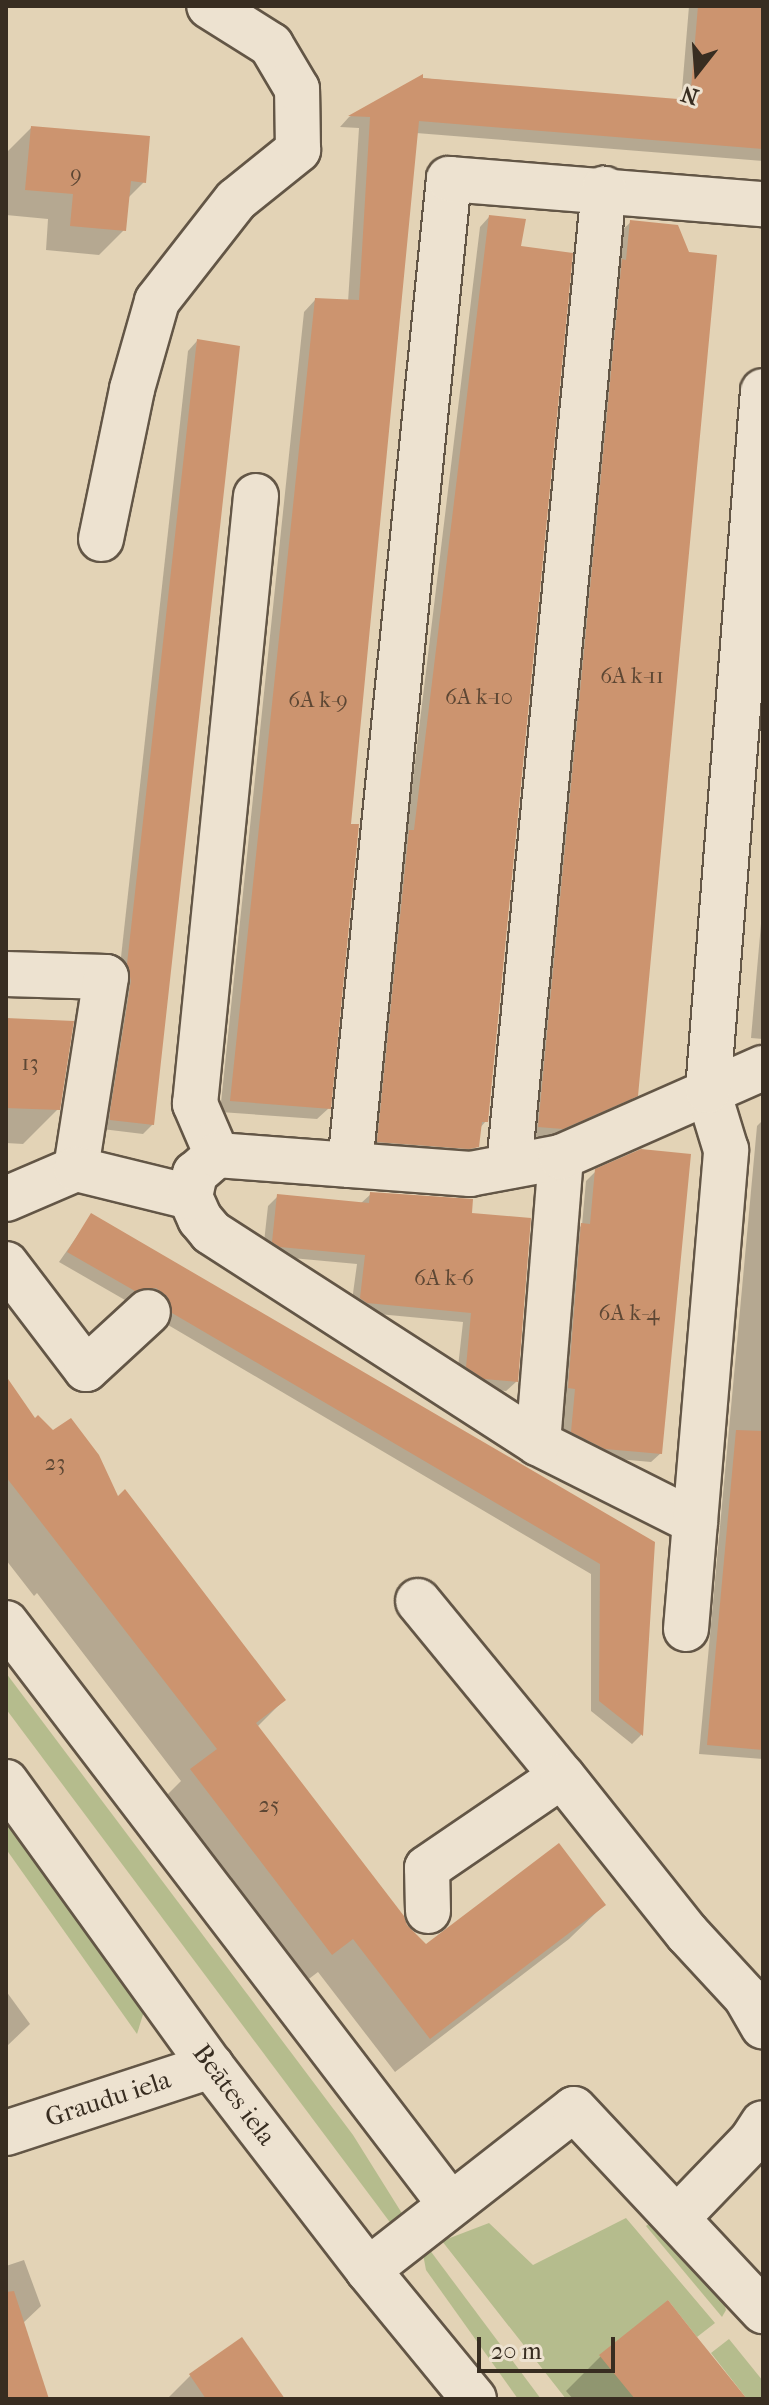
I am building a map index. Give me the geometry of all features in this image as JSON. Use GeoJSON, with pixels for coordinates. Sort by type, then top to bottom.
{"type":"FeatureCollection","features":[{"type":"Feature","properties":{"kind":"street"},"geometry":{"type":"LineString","coordinates":[[101,539],[132,389],[157,301],[236,200],[298,150],[297,89],[271,45],[209,6]]}},
{"type":"Feature","properties":{"kind":"street"},"geometry":{"type":"LineString","coordinates":[[350,1165],[449,179],[763,204]]}},
{"type":"Feature","properties":{"kind":"street"},"geometry":{"type":"LineString","coordinates":[[509,1166],[604,189]]}},
{"type":"Feature","properties":{"kind":"street"},"geometry":{"type":"LineString","coordinates":[[686,1629],[726,1150],[708,1091],[763,391]]}},
{"type":"Feature","properties":{"kind":"street"},"geometry":{"type":"LineString","coordinates":[[217,1155],[195,1104],[256,496]]}},
{"type":"Feature","properties":{"kind":"street"},"geometry":{"type":"LineString","coordinates":[[6,974],[106,977],[76,1169]]}},
{"type":"Feature","properties":{"kind":"street"},"geometry":{"type":"LineString","coordinates":[[695,1522],[538,1443],[211,1232],[200,1219],[190,1197],[195,1174],[217,1155],[470,1174],[561,1157],[763,1068]]}},
{"type":"Feature","properties":{"kind":"street"},"geometry":{"type":"LineString","coordinates":[[538,1443],[561,1157]]}},
{"type":"Feature","properties":{"kind":"street"},"geometry":{"type":"LineString","coordinates":[[6,1199],[76,1169],[190,1197]]}},
{"type":"Feature","properties":{"kind":"street"},"geometry":{"type":"LineString","coordinates":[[6,1264],[86,1369],[148,1312]]}},
{"type":"Feature","properties":{"kind":"street"},"geometry":{"type":"LineString","coordinates":[[418,1601],[687,1933],[746,1997],[763,2027]]}},
{"type":"Feature","properties":{"kind":"street"},"geometry":{"type":"LineString","coordinates":[[6,1623],[450,2204]]}},
{"type":"Feature","properties":{"kind":"street"},"geometry":{"type":"LineString","coordinates":[[428,1911],[427,1868],[562,1776]]}},
{"type":"Feature","properties":{"kind":"street","name":"Beātes iela"},"geometry":{"type":"LineString","coordinates":[[6,1782],[211,2066],[368,2270],[474,2399]]}},
{"type":"Feature","properties":{"kind":"street","name":"Graudu iela"},"geometry":{"type":"LineString","coordinates":[[6,2133],[211,2066]]}},
{"type":"Feature","properties":{"kind":"street"},"geometry":{"type":"LineString","coordinates":[[368,2270],[574,2109],[763,2311]]}},
{"type":"Feature","properties":{"kind":"street"},"geometry":{"type":"LineString","coordinates":[[678,2217],[752,2140],[763,2123]]}},
{"type":"Feature","properties":{"kind":"green space"},"geometry":{"type":"Polygon","coordinates":[[[6,1673],[353,2135],[403,2215],[392,2225],[6,1709],[6,1673]]]}},
{"type":"Feature","properties":{"kind":"green space"},"geometry":{"type":"Polygon","coordinates":[[[6,1817],[145,2008],[137,2034],[6,1849],[6,1817]]]}},
{"type":"Feature","properties":{"kind":"green space"},"geometry":{"type":"Polygon","coordinates":[[[626,2218],[715,2323],[697,2337],[668,2300],[635,2399],[566,2399],[442,2241],[489,2223],[533,2265],[626,2218]]]}},
{"type":"Feature","properties":{"kind":"green space"},"geometry":{"type":"Polygon","coordinates":[[[651,2222],[723,2300],[726,2310],[722,2317],[646,2226],[651,2222]]]}},
{"type":"Feature","properties":{"kind":"green space"},"geometry":{"type":"Polygon","coordinates":[[[429,2249],[541,2399],[518,2399],[426,2270],[423,2254],[429,2249]]]}},
{"type":"Feature","properties":{"kind":"green space"},"geometry":{"type":"Polygon","coordinates":[[[729,2339],[763,2381],[763,2399],[747,2399],[711,2353],[729,2339]]]}},
{"type":"Feature","properties":{"kind":"building"},"geometry":{"type":"Polygon","coordinates":[[[698,6],[763,6],[763,149],[419,121],[351,824],[359,824],[331,1109],[230,1101],[315,298],[359,300],[370,117],[348,116],[423,74],[423,78],[690,100],[698,6]]]}},
{"type":"Feature","properties":{"kind":"building"},"geometry":{"type":"Polygon","coordinates":[[[31,126],[150,136],[146,183],[131,181],[126,231],[70,226],[73,194],[25,190],[31,126]]]}},
{"type":"Feature","properties":{"kind":"building"},"geometry":{"type":"Polygon","coordinates":[[[489,215],[526,219],[521,246],[573,253],[488,1122],[482,1122],[479,1147],[469,1149],[377,1142],[409,830],[414,830],[489,215]]]}},
{"type":"Feature","properties":{"kind":"building"},"geometry":{"type":"Polygon","coordinates":[[[630,220],[678,225],[689,252],[717,255],[638,1096],[563,1129],[538,1127],[622,259],[626,260],[630,220]]]}},
{"type":"Feature","properties":{"kind":"building"},"geometry":{"type":"Polygon","coordinates":[[[197,339],[240,346],[154,1125],[110,1120],[110,1112],[131,981],[127,964],[197,339]]]}},
{"type":"Feature","properties":{"kind":"building"},"geometry":{"type":"Polygon","coordinates":[[[6,1018],[74,1021],[60,1110],[6,1108],[6,1018]]]}},
{"type":"Feature","properties":{"kind":"building"},"geometry":{"type":"Polygon","coordinates":[[[641,1149],[691,1154],[662,1454],[605,1449],[571,1432],[575,1389],[568,1388],[581,1223],[590,1224],[595,1169],[641,1149]]]}},
{"type":"Feature","properties":{"kind":"building"},"geometry":{"type":"Polygon","coordinates":[[[370,1192],[473,1199],[472,1213],[531,1218],[518,1382],[484,1379],[466,1367],[471,1313],[367,1303],[360,1298],[365,1255],[280,1247],[272,1242],[277,1194],[369,1203],[370,1192]]]}},
{"type":"Feature","properties":{"kind":"building"},"geometry":{"type":"Polygon","coordinates":[[[91,1213],[655,1542],[643,1736],[599,1701],[600,1564],[172,1313],[167,1296],[156,1288],[135,1291],[67,1252],[91,1213]]]}},
{"type":"Feature","properties":{"kind":"building"},"geometry":{"type":"Polygon","coordinates":[[[6,1376],[35,1418],[38,1415],[53,1430],[71,1418],[99,1455],[118,1496],[125,1489],[286,1700],[256,1723],[404,1916],[407,1925],[426,1944],[559,1843],[606,1905],[430,2039],[353,1939],[332,1955],[190,1769],[217,1749],[6,1477],[6,1376]]]}},
{"type":"Feature","properties":{"kind":"building"},"geometry":{"type":"Polygon","coordinates":[[[736,1430],[763,1431],[763,1750],[707,1745],[736,1430]]]}},
{"type":"Feature","properties":{"kind":"building"},"geometry":{"type":"Polygon","coordinates":[[[14,2291],[49,2399],[6,2399],[6,2292],[14,2291]]]}},
{"type":"Feature","properties":{"kind":"building"},"geometry":{"type":"Polygon","coordinates":[[[668,2300],[747,2399],[635,2399],[599,2355],[668,2300]]]}},
{"type":"Feature","properties":{"kind":"building"},"geometry":{"type":"Polygon","coordinates":[[[242,2337],[285,2399],[206,2399],[189,2374],[242,2337]]]}}]}
